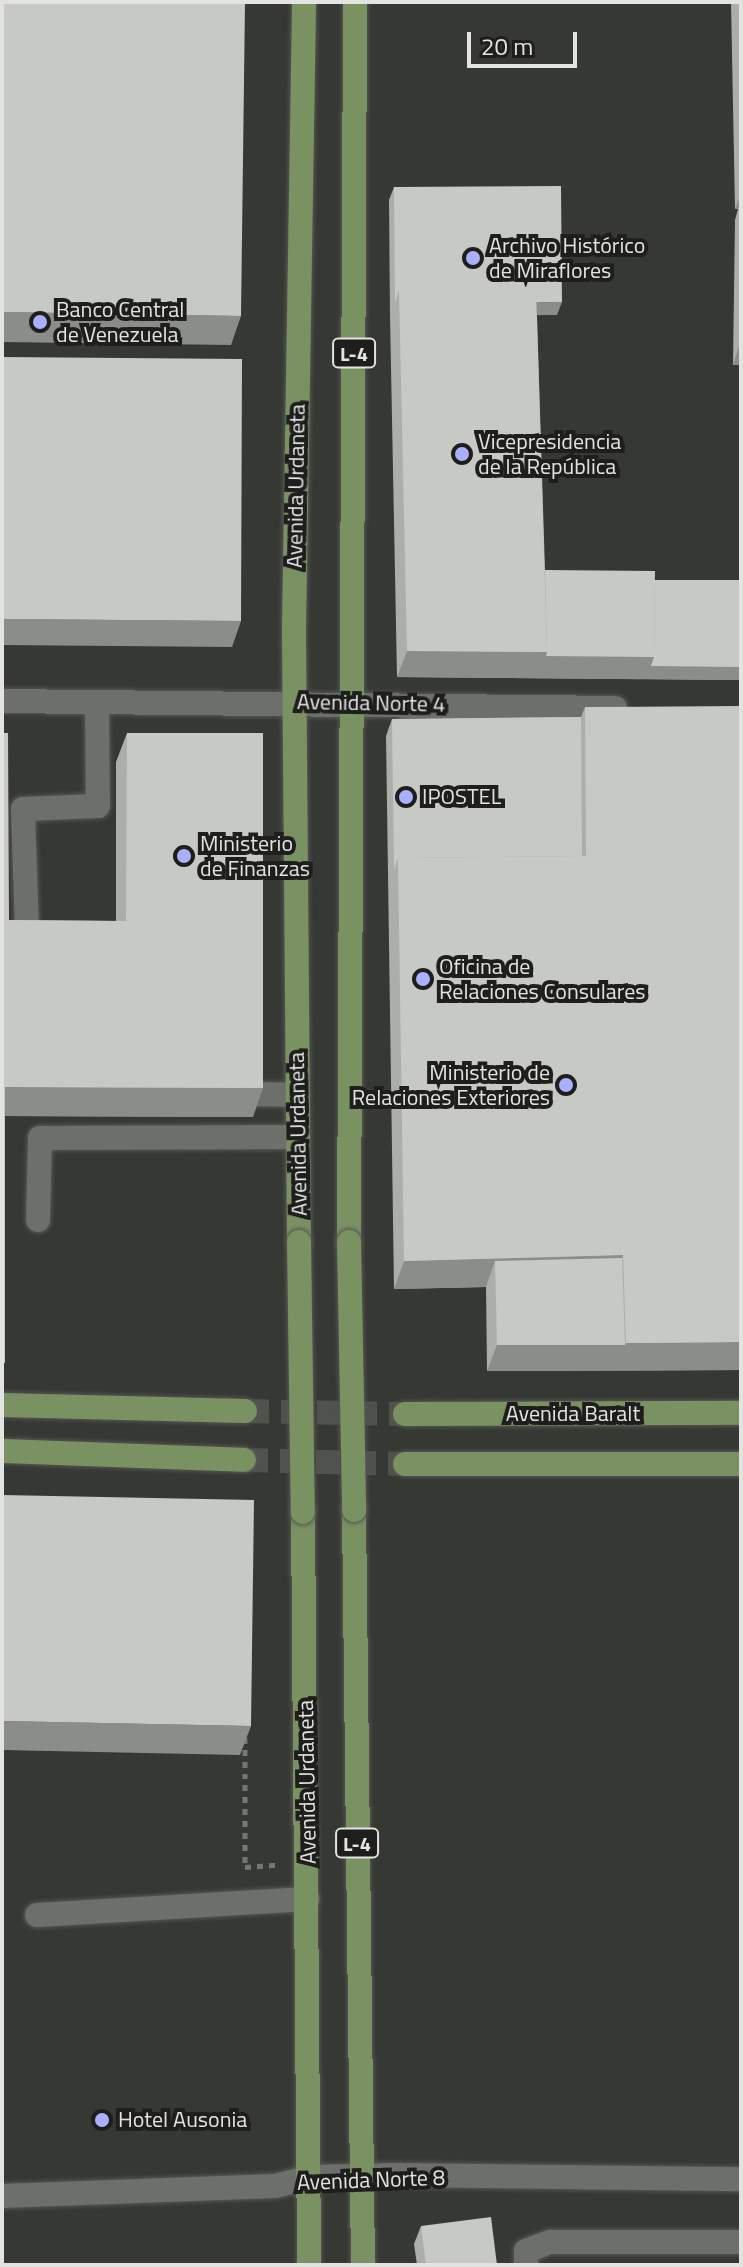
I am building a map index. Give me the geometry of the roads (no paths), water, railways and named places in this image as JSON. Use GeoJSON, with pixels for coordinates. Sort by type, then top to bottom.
{"type":"FeatureCollection","features":[{"type":"Feature","properties":{"kind":"main road","name":"Avenida Urdaneta"},"geometry":{"type":"LineString","coordinates":[[304,2],[295,702],[297,1095],[312,2177],[309,2265]]}},
{"type":"Feature","properties":{"kind":"main road","name":"L-4"},"geometry":{"type":"LineString","coordinates":[[355,2],[349,1242],[363,2265]]}},
{"type":"Feature","properties":{"kind":"main road"},"geometry":{"type":"LineString","coordinates":[[2,1405],[245,1411]]}},
{"type":"Feature","properties":{"kind":"main road","name":"Avenida Baralt"},"geometry":{"type":"LineString","coordinates":[[405,1414],[741,1413]]}},
{"type":"Feature","properties":{"kind":"main road"},"geometry":{"type":"LineString","coordinates":[[2,1451],[244,1460]]}},
{"type":"Feature","properties":{"kind":"main road"},"geometry":{"type":"LineString","coordinates":[[405,1464],[741,1464]]}},
{"type":"Feature","properties":{"kind":"street","name":"Avenida Norte 4"},"geometry":{"type":"LineString","coordinates":[[2,701],[647,708]]}},
{"type":"Feature","properties":{"kind":"street"},"geometry":{"type":"LineString","coordinates":[[27,931],[23,809],[98,806],[97,704]]}},
{"type":"Feature","properties":{"kind":"street"},"geometry":{"type":"LineString","coordinates":[[256,1094],[297,1095]]}},
{"type":"Feature","properties":{"kind":"street"},"geometry":{"type":"LineString","coordinates":[[38,1220],[40,1138],[298,1137]]}},
{"type":"Feature","properties":{"kind":"street"},"geometry":{"type":"LineString","coordinates":[[37,1915],[308,1899]]}},
{"type":"Feature","properties":{"kind":"street","name":"Avenida Norte 8"},"geometry":{"type":"LineString","coordinates":[[2,2196],[275,2186],[312,2177],[741,2179]]}},
{"type":"Feature","properties":{"kind":"street"},"geometry":{"type":"LineString","coordinates":[[526,2265],[526,2251],[550,2242],[741,2242]]}},
{"type":"Feature","properties":{"kind":"tunnel"},"geometry":{"type":"LineString","coordinates":[[245,1411],[405,1414]]}},
{"type":"Feature","properties":{"kind":"tunnel"},"geometry":{"type":"LineString","coordinates":[[244,1460],[405,1464]]}},
{"type":"Feature","properties":{"kind":"place","name":"Archivo Histórico de Miraflores"},"geometry":{"type":"Point","coordinates":[473,258]}},
{"type":"Feature","properties":{"kind":"place","name":"Banco Central de Venezuela"},"geometry":{"type":"Point","coordinates":[40,322]}},
{"type":"Feature","properties":{"kind":"place","name":"Vicepresidencia de la República"},"geometry":{"type":"Point","coordinates":[462,454]}},
{"type":"Feature","properties":{"kind":"place","name":"IPOSTEL"},"geometry":{"type":"Point","coordinates":[406,797]}},
{"type":"Feature","properties":{"kind":"place","name":"Ministerio de Finanzas"},"geometry":{"type":"Point","coordinates":[184,856]}},
{"type":"Feature","properties":{"kind":"place","name":"Oficina de Relaciones Consulares"},"geometry":{"type":"Point","coordinates":[423,979]}},
{"type":"Feature","properties":{"kind":"place","name":"Ministerio de Relaciones Exteriores"},"geometry":{"type":"Point","coordinates":[566,1085]}},
{"type":"Feature","properties":{"kind":"place","name":"Hotel Ausonia"},"geometry":{"type":"Point","coordinates":[102,2120]}}]}
